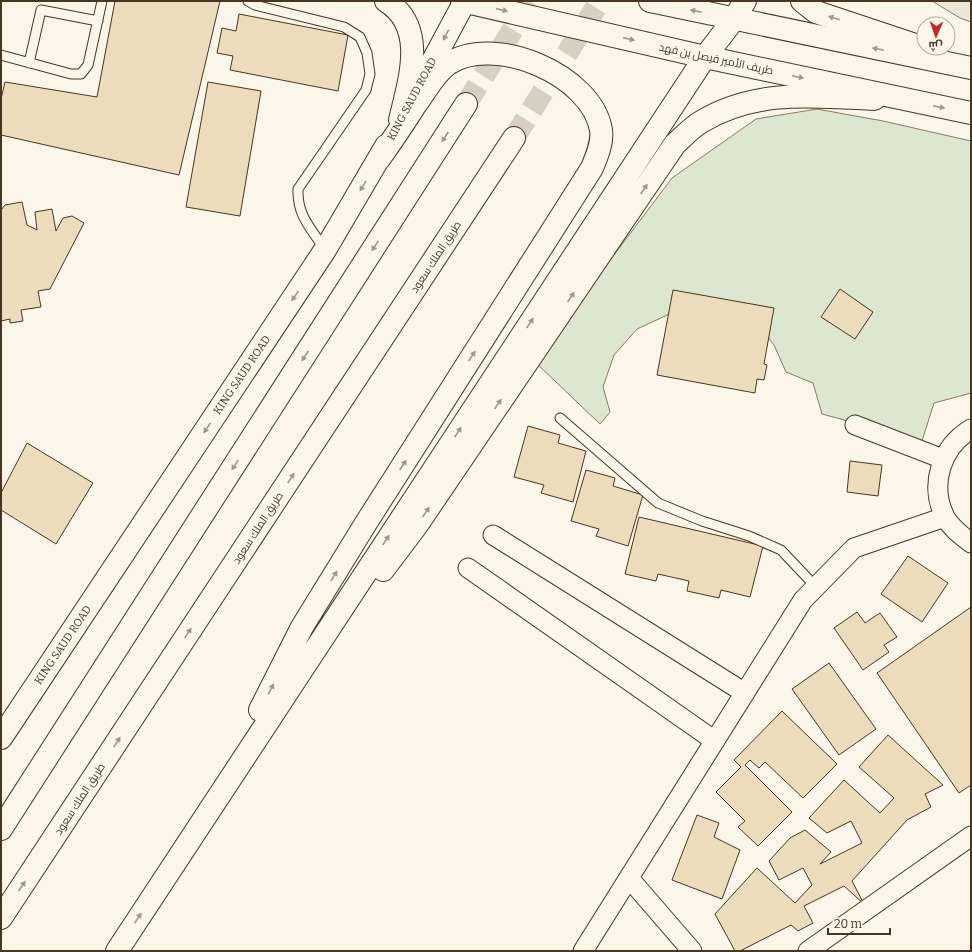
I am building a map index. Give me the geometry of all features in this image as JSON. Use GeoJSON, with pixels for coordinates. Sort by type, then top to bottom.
{"type":"FeatureCollection","features":[{"type":"Feature","properties":{"kind":"main road"},"geometry":{"type":"LineString","coordinates":[[386,1],[402,15],[409,31],[413,49],[412,66],[400,120]]}},
{"type":"Feature","properties":{"kind":"main road","name":"KING SAUD ROAD"},"geometry":{"type":"LineString","coordinates":[[1,738],[326,250],[379,159],[464,1]]}},
{"type":"Feature","properties":{"kind":"main road","name":"طريف الأمير فيصل بن فهد"},"geometry":{"type":"LineString","coordinates":[[464,1],[705,57],[971,113]]}},
{"type":"Feature","properties":{"kind":"main road"},"geometry":{"type":"LineString","coordinates":[[650,1],[971,68]]}},
{"type":"Feature","properties":{"kind":"main road"},"geometry":{"type":"LineString","coordinates":[[117,951],[705,57],[734,19],[745,1]]}},
{"type":"Feature","properties":{"kind":"main road"},"geometry":{"type":"LineString","coordinates":[[802,1],[816,12],[916,45]]}},
{"type":"Feature","properties":{"kind":"main road"},"geometry":{"type":"LineString","coordinates":[[208,811],[302,628],[366,523],[592,168],[600,149],[601,130],[594,108],[582,93],[546,69],[526,60],[506,55],[466,56],[448,64],[434,78],[379,159]]}},
{"type":"Feature","properties":{"kind":"main road"},"geometry":{"type":"LineString","coordinates":[[949,56],[971,63]]}},
{"type":"Feature","properties":{"kind":"main road"},"geometry":{"type":"LineString","coordinates":[[282,698],[417,525],[675,144],[700,122],[728,110],[765,99],[795,95],[910,101]]}},
{"type":"Feature","properties":{"kind":"main road"},"geometry":{"type":"LineString","coordinates":[[1,829],[466,104]]}},
{"type":"Feature","properties":{"kind":"main road","name":"طريق الملك سعود"},"geometry":{"type":"LineString","coordinates":[[1,918],[514,138]]}},
{"type":"Feature","properties":{"kind":"street"},"geometry":{"type":"LineString","coordinates":[[855,425],[943,459]]}},
{"type":"Feature","properties":{"kind":"street"},"geometry":{"type":"LineString","coordinates":[[971,428],[954,442],[943,459],[937,478],[939,498],[945,517],[957,532],[971,543]]}},
{"type":"Feature","properties":{"kind":"street"},"geometry":{"type":"LineString","coordinates":[[583,951],[803,600],[854,548],[945,517]]}},
{"type":"Feature","properties":{"kind":"street"},"geometry":{"type":"LineString","coordinates":[[493,535],[745,693]]}},
{"type":"Feature","properties":{"kind":"street"},"geometry":{"type":"LineString","coordinates":[[468,568],[715,742]]}},
{"type":"Feature","properties":{"kind":"street"},"geometry":{"type":"LineString","coordinates":[[808,951],[971,836]]}},
{"type":"Feature","properties":{"kind":"street"},"geometry":{"type":"LineString","coordinates":[[629,878],[692,951]]}},
{"type":"Feature","properties":{"kind":"lane"},"geometry":{"type":"LineString","coordinates":[[1,55],[71,74],[81,74],[88,65],[102,1]]}},
{"type":"Feature","properties":{"kind":"lane"},"geometry":{"type":"LineString","coordinates":[[248,1],[255,5],[344,27],[360,38],[367,52],[370,74],[366,90],[298,189],[297,204],[301,214],[326,250]]}},
{"type":"Feature","properties":{"kind":"lane"},"geometry":{"type":"LineString","coordinates":[[29,63],[42,6],[98,22]]}},
{"type":"Feature","properties":{"kind":"lane"},"geometry":{"type":"LineString","coordinates":[[560,418],[658,503],[702,521],[749,536],[781,550],[816,587]]}},
{"type":"Feature","properties":{"kind":"green space"},"geometry":{"type":"Polygon","coordinates":[[[817,109],[883,121],[971,141],[971,393],[934,403],[922,441],[822,414],[813,383],[786,372],[774,345],[758,324],[676,311],[637,329],[614,355],[603,387],[610,412],[600,424],[534,361],[672,178],[756,119],[817,109]]]}},
{"type":"Feature","properties":{"kind":"shaded area"},"geometry":{"type":"Polygon","coordinates":[[[932,1],[971,1],[971,22],[960,18],[932,1]]]}},
{"type":"Feature","properties":{"kind":"building"},"geometry":{"type":"Polygon","coordinates":[[[115,1],[220,1],[179,175],[1,135],[1,99],[5,82],[97,97],[115,1]]]}},
{"type":"Feature","properties":{"kind":"building"},"geometry":{"type":"Polygon","coordinates":[[[239,14],[348,35],[338,91],[230,70],[233,56],[217,53],[222,28],[236,31],[239,14]]]}},
{"type":"Feature","properties":{"kind":"building"},"geometry":{"type":"Polygon","coordinates":[[[208,82],[261,91],[240,216],[186,207],[208,82]]]}},
{"type":"Feature","properties":{"kind":"building"},"geometry":{"type":"Polygon","coordinates":[[[22,202],[27,225],[37,230],[35,212],[52,209],[56,231],[63,218],[72,216],[84,223],[50,289],[38,291],[41,307],[21,310],[23,321],[10,323],[10,319],[1,321],[1,210],[5,205],[22,202]]]}},
{"type":"Feature","properties":{"kind":"building"},"geometry":{"type":"Polygon","coordinates":[[[840,289],[873,312],[855,339],[821,317],[840,289]]]}},
{"type":"Feature","properties":{"kind":"building"},"geometry":{"type":"Polygon","coordinates":[[[673,290],[774,308],[764,364],[767,365],[764,380],[757,379],[755,393],[657,375],[673,290]]]}},
{"type":"Feature","properties":{"kind":"building"},"geometry":{"type":"Polygon","coordinates":[[[528,426],[560,435],[558,443],[586,451],[573,502],[541,493],[544,485],[514,477],[528,426]]]}},
{"type":"Feature","properties":{"kind":"building"},"geometry":{"type":"Polygon","coordinates":[[[27,443],[93,483],[56,544],[1,510],[1,493],[27,443]]]}},
{"type":"Feature","properties":{"kind":"building"},"geometry":{"type":"Polygon","coordinates":[[[850,461],[882,465],[878,496],[847,492],[850,461]]]}},
{"type":"Feature","properties":{"kind":"building"},"geometry":{"type":"Polygon","coordinates":[[[586,470],[615,478],[613,486],[643,495],[628,546],[596,536],[599,529],[571,521],[586,470]]]}},
{"type":"Feature","properties":{"kind":"building"},"geometry":{"type":"Polygon","coordinates":[[[639,517],[763,546],[750,597],[721,590],[719,598],[687,591],[689,581],[658,574],[656,581],[625,574],[639,517]]]}},
{"type":"Feature","properties":{"kind":"building"},"geometry":{"type":"Polygon","coordinates":[[[908,556],[948,583],[922,622],[881,594],[908,556]]]}},
{"type":"Feature","properties":{"kind":"building"},"geometry":{"type":"Polygon","coordinates":[[[971,607],[971,785],[959,793],[877,673],[971,607]]]}},
{"type":"Feature","properties":{"kind":"building"},"geometry":{"type":"Polygon","coordinates":[[[857,612],[865,623],[880,613],[897,637],[884,645],[889,652],[863,670],[834,628],[857,612]]]}},
{"type":"Feature","properties":{"kind":"building"},"geometry":{"type":"Polygon","coordinates":[[[829,663],[876,729],[839,755],[792,689],[829,663]]]}},
{"type":"Feature","properties":{"kind":"building"},"geometry":{"type":"Polygon","coordinates":[[[782,711],[837,764],[803,798],[765,762],[759,768],[750,760],[745,765],[792,812],[758,846],[738,827],[745,821],[716,792],[741,767],[734,760],[782,711]]]}},
{"type":"Feature","properties":{"kind":"building"},"geometry":{"type":"Polygon","coordinates":[[[888,735],[943,785],[925,794],[931,807],[907,820],[852,881],[864,904],[844,886],[804,906],[813,923],[798,931],[791,925],[740,951],[735,951],[715,914],[757,868],[795,903],[812,885],[803,868],[779,880],[769,861],[790,838],[805,830],[831,852],[820,864],[862,843],[851,821],[827,833],[809,818],[844,780],[880,813],[894,798],[859,767],[888,735]]]}},
{"type":"Feature","properties":{"kind":"building"},"geometry":{"type":"Polygon","coordinates":[[[697,815],[719,823],[714,837],[740,850],[722,899],[672,880],[697,815]]]}},
{"type":"Feature","properties":{"kind":"tunnel"},"geometry":{"type":"LineString","coordinates":[[466,104],[531,1]]}},
{"type":"Feature","properties":{"kind":"tunnel"},"geometry":{"type":"LineString","coordinates":[[514,138],[600,1]]}}]}
